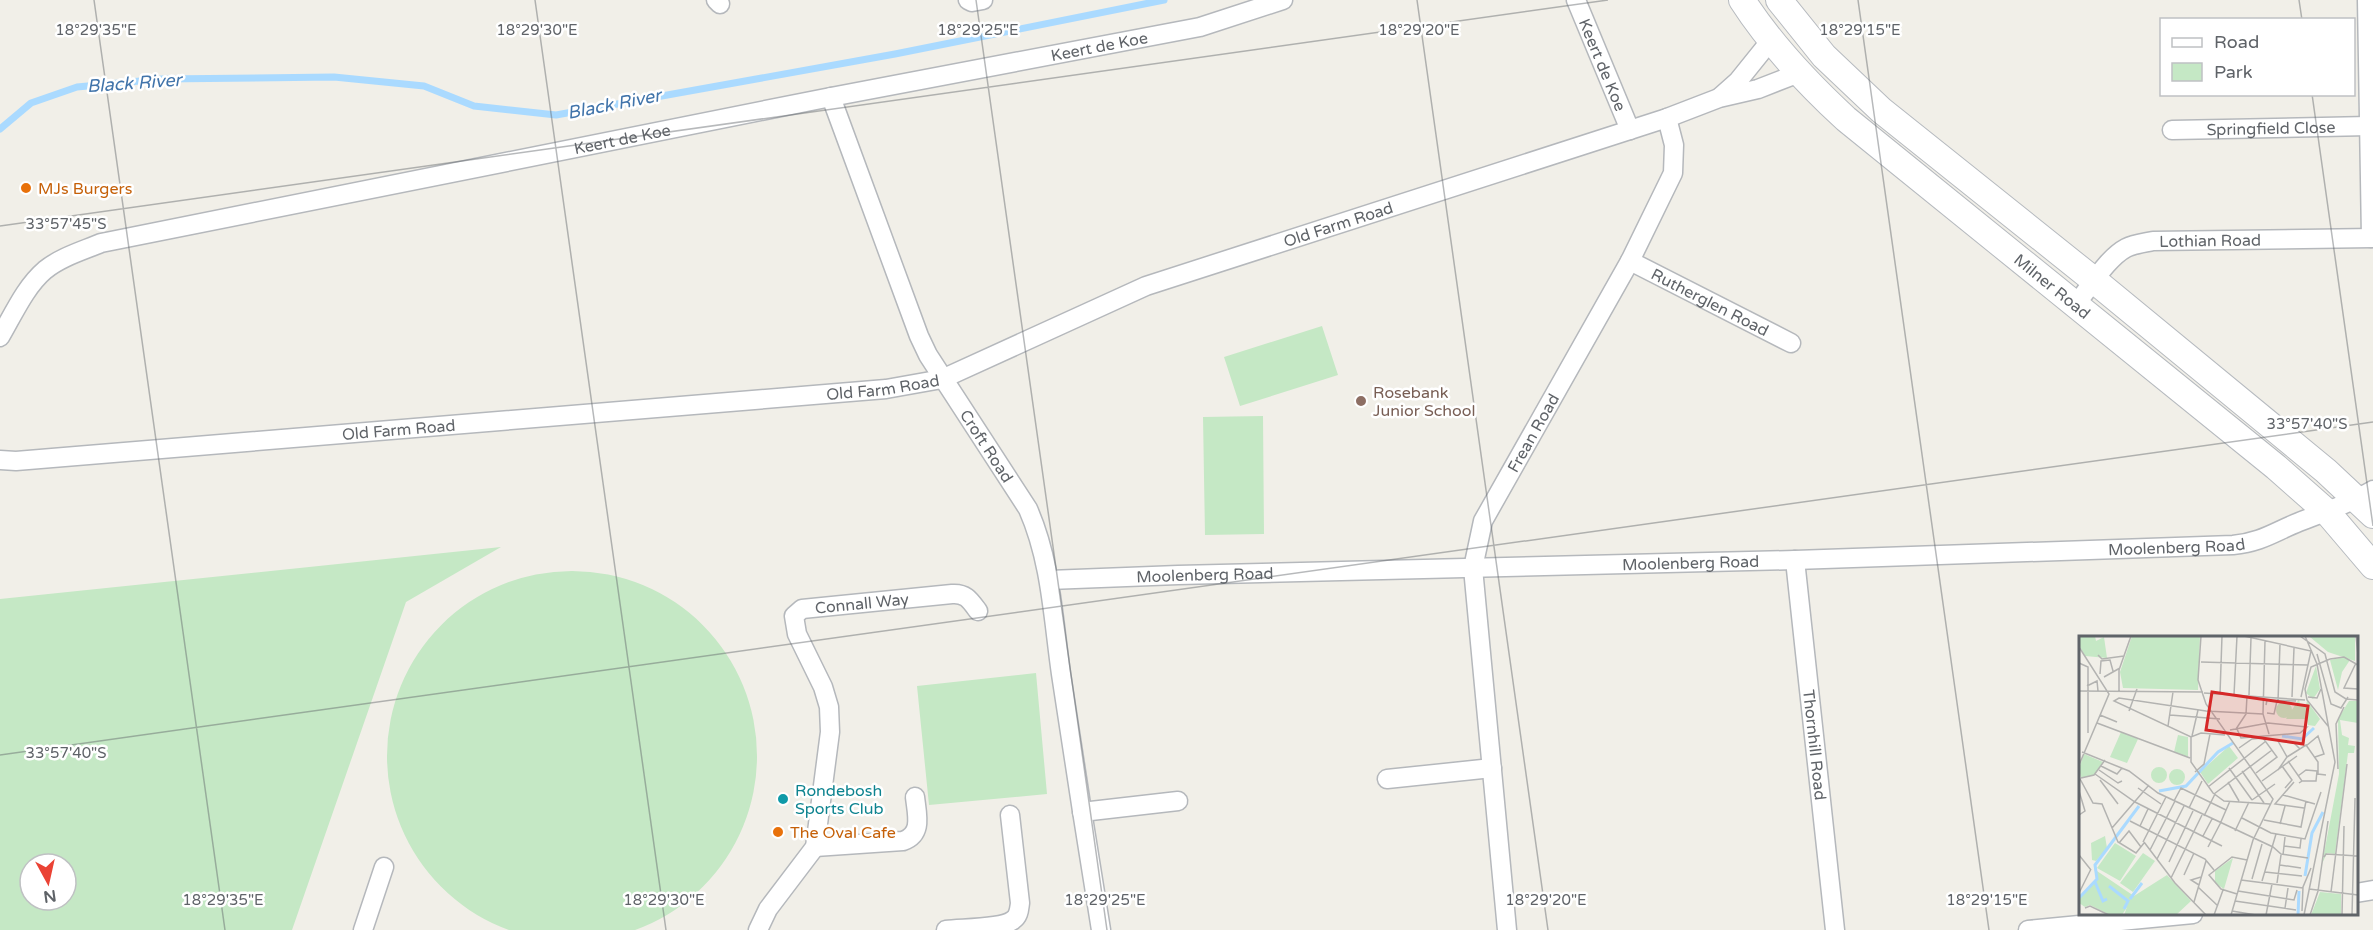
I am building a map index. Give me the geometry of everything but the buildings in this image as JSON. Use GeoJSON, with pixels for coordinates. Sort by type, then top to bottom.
{"type":"FeatureCollection","features":[{"type":"Feature","properties":{"kind":"main road","name":"Milner Road"},"geometry":{"type":"LineString","coordinates":[[1742,0],[1799,73],[1874,143],[2276,467],[2327,512],[2373,566]]}},
{"type":"Feature","properties":{"kind":"main road","name":"Milner Road"},"geometry":{"type":"LineString","coordinates":[[1779,0],[1824,56],[1881,110],[2368,502]]}},
{"type":"Feature","properties":{"kind":"street"},"geometry":{"type":"LineString","coordinates":[[968,0],[972,2],[982,0]]}},
{"type":"Feature","properties":{"kind":"street","name":"Keert de Koe"},"geometry":{"type":"LineString","coordinates":[[0,337],[32,284],[45,270],[58,261],[101,243],[831,97],[1200,27],[1283,0]]}},
{"type":"Feature","properties":{"kind":"street","name":"Keert de Koe"},"geometry":{"type":"LineString","coordinates":[[1576,0],[1630,130]]}},
{"type":"Feature","properties":{"kind":"street"},"geometry":{"type":"LineString","coordinates":[[2367,0],[2372,238]]}},
{"type":"Feature","properties":{"kind":"street","name":"Old Farm Road"},"geometry":{"type":"LineString","coordinates":[[1719,98],[1738,81],[1771,40]]}},
{"type":"Feature","properties":{"kind":"street","name":"Old Farm Road"},"geometry":{"type":"LineString","coordinates":[[0,460],[28,460],[911,386],[942,379],[1146,286],[1667,118],[1719,98],[1758,89],[1799,73]]}},
{"type":"Feature","properties":{"kind":"street","name":"Croft Road"},"geometry":{"type":"LineString","coordinates":[[831,97],[919,336],[942,379],[1028,509],[1039,534],[1049,580],[1101,930]]}},
{"type":"Feature","properties":{"kind":"street","name":"Frean Road"},"geometry":{"type":"LineString","coordinates":[[1507,930],[1473,568],[1483,521],[1630,261],[1673,173],[1674,145],[1667,118]]}},
{"type":"Feature","properties":{"kind":"street","name":"Springfield Close"},"geometry":{"type":"LineString","coordinates":[[2172,130],[2369,126]]}},
{"type":"Feature","properties":{"kind":"street","name":"Lothian Road"},"geometry":{"type":"LineString","coordinates":[[2075,305],[2113,257],[2126,248],[2153,242],[2372,238]]}},
{"type":"Feature","properties":{"kind":"street","name":"Rutherglen Road"},"geometry":{"type":"LineString","coordinates":[[1630,261],[1791,343]]}},
{"type":"Feature","properties":{"kind":"street","name":"Moolenberg Road"},"geometry":{"type":"LineString","coordinates":[[1049,580],[1795,560],[2233,545],[2254,543],[2296,523],[2327,512],[2368,502]]}},
{"type":"Feature","properties":{"kind":"street","name":"Thornhill Road"},"geometry":{"type":"LineString","coordinates":[[1795,560],[1835,930]]}},
{"type":"Feature","properties":{"kind":"street","name":"Connall Way"},"geometry":{"type":"LineString","coordinates":[[815,847],[831,718],[823,687],[797,634],[794,616],[802,609],[962,593],[978,611]]}},
{"type":"Feature","properties":{"kind":"street"},"geometry":{"type":"LineString","coordinates":[[1387,779],[1492,768]]}},
{"type":"Feature","properties":{"kind":"street"},"geometry":{"type":"LineString","coordinates":[[758,930],[768,909],[815,847],[903,841],[911,838],[916,832],[918,822],[915,797]]}},
{"type":"Feature","properties":{"kind":"street"},"geometry":{"type":"LineString","coordinates":[[1082,812],[1178,801]]}},
{"type":"Feature","properties":{"kind":"street"},"geometry":{"type":"LineString","coordinates":[[946,930],[1001,924],[1012,921],[1019,913],[1020,903],[1010,815]]}},
{"type":"Feature","properties":{"kind":"street"},"geometry":{"type":"LineString","coordinates":[[363,930],[384,867]]}},
{"type":"Feature","properties":{"kind":"street"},"geometry":{"type":"LineString","coordinates":[[2358,893],[2373,890]]}},
{"type":"Feature","properties":{"kind":"street"},"geometry":{"type":"LineString","coordinates":[[2358,899],[2373,898]]}},
{"type":"Feature","properties":{"kind":"street"},"geometry":{"type":"LineString","coordinates":[[2028,930],[2170,923],[2190,915]]}},
{"type":"Feature","properties":{"kind":"green space"},"geometry":{"type":"Polygon","coordinates":[[[1322,326],[1338,375],[1240,406],[1224,357],[1322,326]]]}},
{"type":"Feature","properties":{"kind":"green space"},"geometry":{"type":"Polygon","coordinates":[[[1263,416],[1264,534],[1205,535],[1203,417],[1263,416]]]}},
{"type":"Feature","properties":{"kind":"green space"},"geometry":{"type":"Polygon","coordinates":[[[501,547],[406,602],[292,930],[0,930],[0,599],[501,547]]]}},
{"type":"Feature","properties":{"kind":"green space"},"geometry":{"type":"Polygon","coordinates":[[[554,572],[590,572],[626,579],[659,593],[689,613],[715,639],[735,669],[749,702],[756,738],[756,774],[749,810],[726,859],[703,887],[675,910],[632,931],[512,931],[469,910],[441,887],[418,859],[395,810],[388,774],[388,738],[395,702],[409,669],[429,639],[455,613],[485,593],[518,579],[554,572]]]}},
{"type":"Feature","properties":{"kind":"green space"},"geometry":{"type":"Polygon","coordinates":[[[1036,673],[1047,794],[929,805],[917,686],[1036,673]]]}},
{"type":"Feature","properties":{"kind":"waterway","name":"Black River"},"geometry":{"type":"LineString","coordinates":[[0,129],[31,103],[77,87],[161,79],[334,77],[424,86],[474,106],[556,115],[895,54],[1164,0]]}},
{"type":"Feature","properties":{"kind":"place","name":"MJs Burgers"},"geometry":{"type":"Point","coordinates":[26,188]}},
{"type":"Feature","properties":{"kind":"place","name":"Rosebank Junior School"},"geometry":{"type":"Point","coordinates":[1361,401]}},
{"type":"Feature","properties":{"kind":"place","name":"Rondebosh Sports Club"},"geometry":{"type":"Point","coordinates":[783,799]}},
{"type":"Feature","properties":{"kind":"place","name":"The Oval Cafe"},"geometry":{"type":"Point","coordinates":[778,832]}}]}
